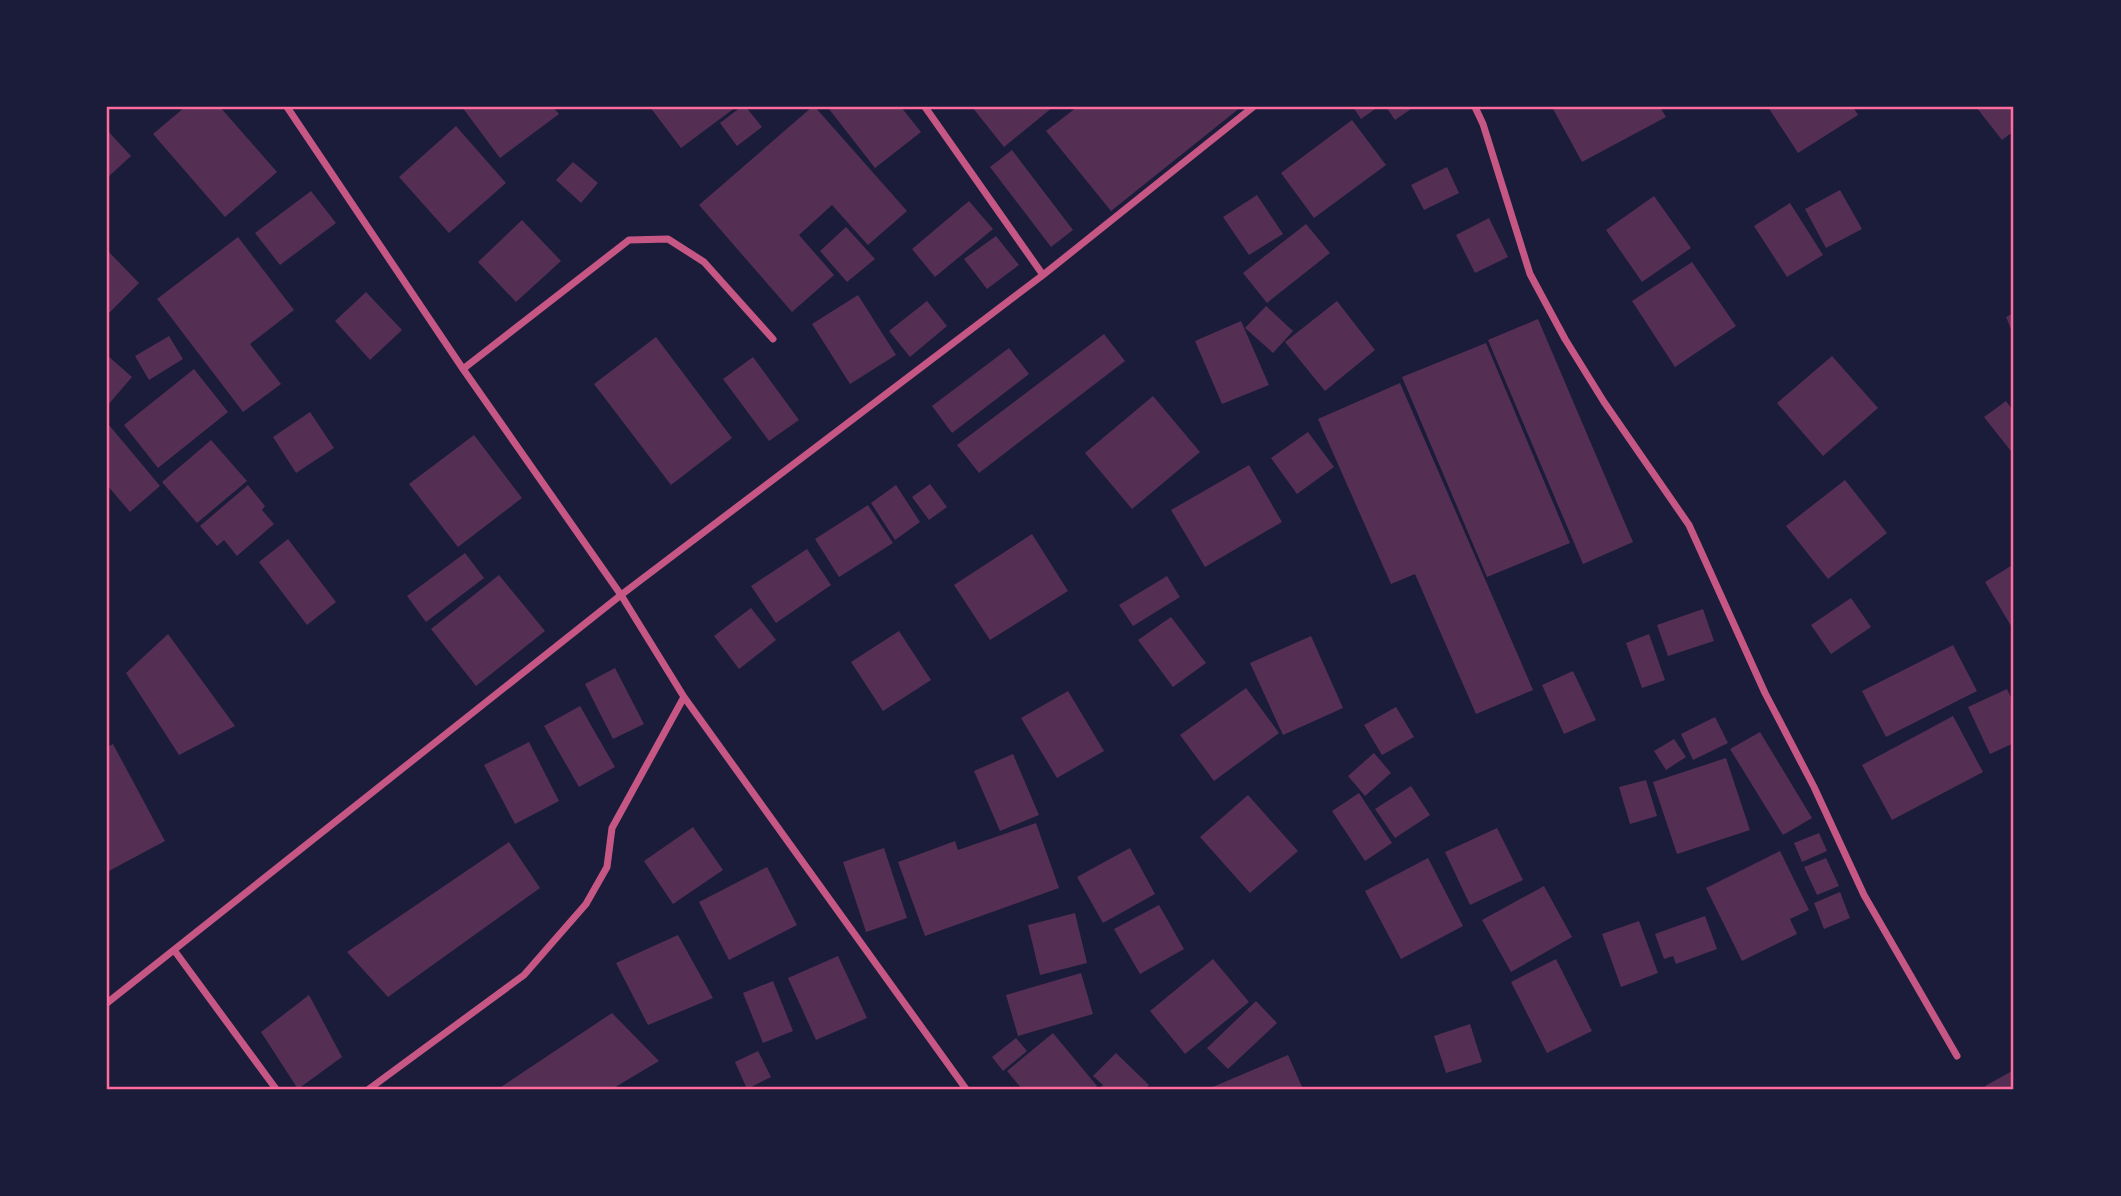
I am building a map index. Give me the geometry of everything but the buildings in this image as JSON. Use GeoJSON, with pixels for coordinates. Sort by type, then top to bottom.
{"type":"FeatureCollection","features":[{"type":"Feature","properties":{"kind":"street"},"geometry":{"type":"LineString","coordinates":[[287,107],[463,369],[621,595],[684,697],[966,1089]]}},
{"type":"Feature","properties":{"kind":"street"},"geometry":{"type":"LineString","coordinates":[[925,107],[1044,275]]}},
{"type":"Feature","properties":{"kind":"street"},"geometry":{"type":"LineString","coordinates":[[107,1003],[621,595],[1044,275],[1253,107]]}},
{"type":"Feature","properties":{"kind":"street"},"geometry":{"type":"LineString","coordinates":[[1475,107],[1483,124],[1530,274],[1565,339],[1689,525],[1765,693],[1814,787],[1864,895],[1957,1056]]}},
{"type":"Feature","properties":{"kind":"street"},"geometry":{"type":"LineString","coordinates":[[463,369],[629,240],[668,239],[704,262],[774,339]]}},
{"type":"Feature","properties":{"kind":"street"},"geometry":{"type":"LineString","coordinates":[[369,1089],[524,975],[586,904],[607,867],[612,828],[684,697]]}},
{"type":"Feature","properties":{"kind":"street"},"geometry":{"type":"LineString","coordinates":[[174,950],[276,1089]]}}]}
